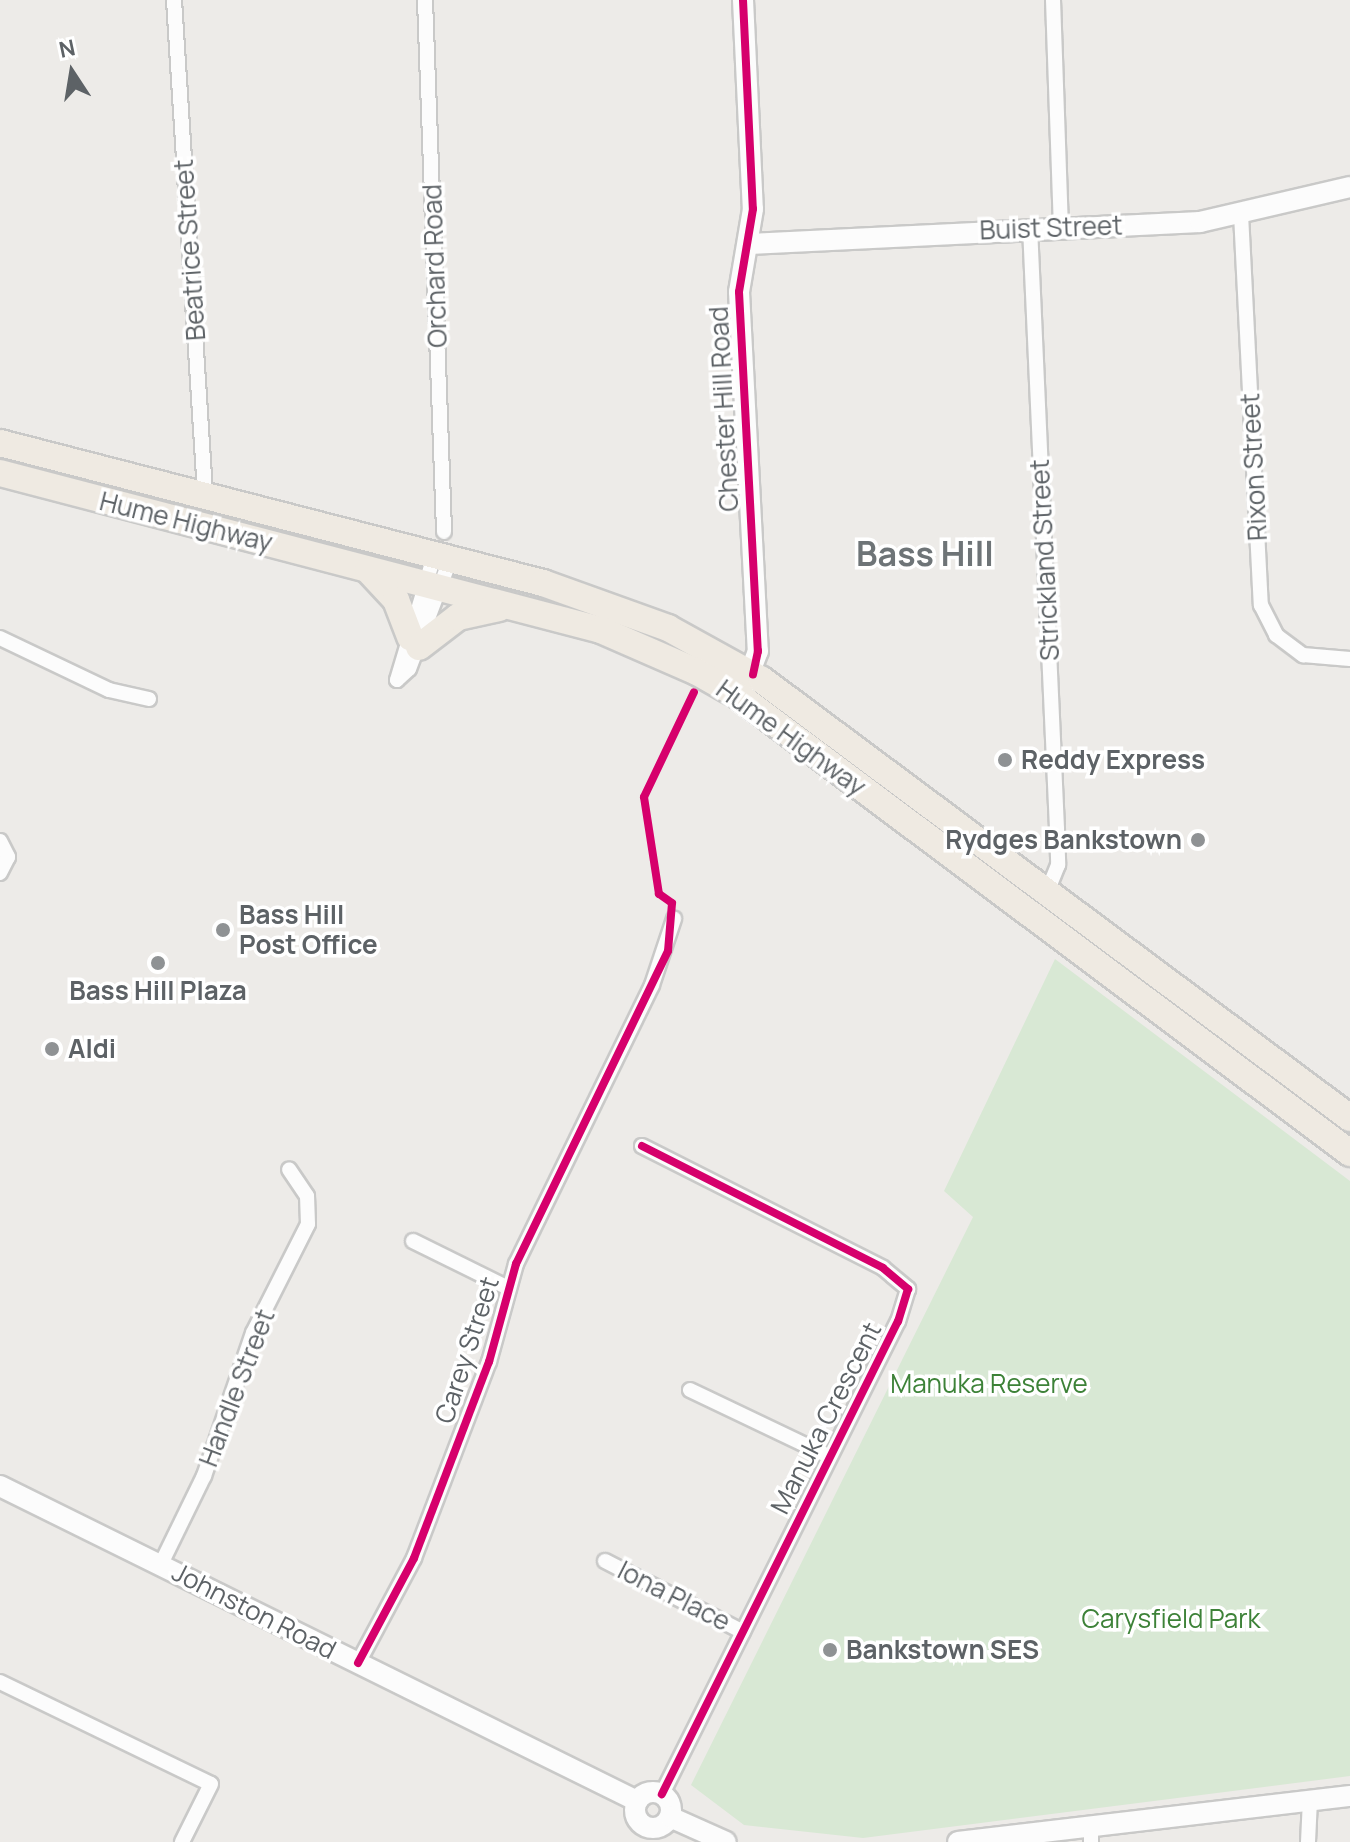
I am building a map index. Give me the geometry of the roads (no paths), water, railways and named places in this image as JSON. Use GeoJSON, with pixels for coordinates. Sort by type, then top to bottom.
{"type":"FeatureCollection","features":[{"type":"Feature","properties":{"kind":"highway","name":"Hume Highway"},"geometry":{"type":"LineString","coordinates":[[0,444],[206,499],[443,549],[608,602],[746,685],[1047,892],[1350,1118]]}},
{"type":"Feature","properties":{"kind":"highway","name":"Hume Highway"},"geometry":{"type":"LineString","coordinates":[[0,473],[601,630],[746,685],[1350,1153]]}},
{"type":"Feature","properties":{"kind":"highway"},"geometry":{"type":"LineString","coordinates":[[368,570],[396,600],[414,642],[458,617],[510,606]]}},
{"type":"Feature","properties":{"kind":"street","name":"Beatrice Street"},"geometry":{"type":"LineString","coordinates":[[174,0],[206,499]]}},
{"type":"Feature","properties":{"kind":"street","name":"Orchard Road"},"geometry":{"type":"LineString","coordinates":[[414,642],[434,587],[443,549],[425,0]]}},
{"type":"Feature","properties":{"kind":"street","name":"Chester Hill Road"},"geometry":{"type":"LineString","coordinates":[[743,0],[749,244],[739,292],[758,651],[746,685]]}},
{"type":"Feature","properties":{"kind":"street"},"geometry":{"type":"LineString","coordinates":[[1053,0],[1061,226]]}},
{"type":"Feature","properties":{"kind":"street","name":"Buist Street"},"geometry":{"type":"LineString","coordinates":[[749,244],[1030,227],[1163,226],[1241,214],[1350,187]]}},
{"type":"Feature","properties":{"kind":"street","name":"Rixon Street"},"geometry":{"type":"LineString","coordinates":[[1241,214],[1261,605],[1276,635],[1303,655],[1350,659]]}},
{"type":"Feature","properties":{"kind":"street","name":"Strickland Street"},"geometry":{"type":"LineString","coordinates":[[1030,227],[1058,865],[1047,892]]}},
{"type":"Feature","properties":{"kind":"street"},"geometry":{"type":"LineString","coordinates":[[0,432],[0,444]]}},
{"type":"Feature","properties":{"kind":"street"},"geometry":{"type":"LineString","coordinates":[[0,638],[109,690],[149,699]]}},
{"type":"Feature","properties":{"kind":"street"},"geometry":{"type":"LineString","coordinates":[[0,841],[8,857],[0,873]]}},
{"type":"Feature","properties":{"kind":"street","name":"Carey Street"},"geometry":{"type":"LineString","coordinates":[[358,1663],[414,1558],[489,1362],[508,1288],[663,962],[674,919]]}},
{"type":"Feature","properties":{"kind":"street","name":"Manuka Crescent"},"geometry":{"type":"LineString","coordinates":[[642,1146],[905,1282],[908,1297],[826,1455],[662,1794]]}},
{"type":"Feature","properties":{"kind":"street","name":"Handle Street"},"geometry":{"type":"LineString","coordinates":[[161,1564],[204,1476],[253,1333],[308,1224],[307,1196],[289,1169]]}},
{"type":"Feature","properties":{"kind":"street"},"geometry":{"type":"LineString","coordinates":[[413,1241],[508,1288]]}},
{"type":"Feature","properties":{"kind":"street"},"geometry":{"type":"LineString","coordinates":[[690,1390],[826,1455]]}},
{"type":"Feature","properties":{"kind":"street","name":"Johnston Road"},"geometry":{"type":"LineString","coordinates":[[0,1486],[637,1801]]}},
{"type":"Feature","properties":{"kind":"street","name":"Iona Place"},"geometry":{"type":"LineString","coordinates":[[605,1561],[743,1632]]}},
{"type":"Feature","properties":{"kind":"street"},"geometry":{"type":"LineString","coordinates":[[0,1682],[211,1784],[182,1842]]}},
{"type":"Feature","properties":{"kind":"street"},"geometry":{"type":"LineString","coordinates":[[670,1817],[662,1825],[642,1834],[635,1813],[637,1801],[647,1793],[662,1794],[670,1817],[726,1842]]}},
{"type":"Feature","properties":{"kind":"street"},"geometry":{"type":"LineString","coordinates":[[958,1842],[1091,1833],[1350,1796]]}},
{"type":"Feature","properties":{"kind":"street"},"geometry":{"type":"LineString","coordinates":[[1308,1842],[1310,1800]]}},
{"type":"Feature","properties":{"kind":"place","name":"Reddy Express"},"geometry":{"type":"Point","coordinates":[1005,760]}},
{"type":"Feature","properties":{"kind":"place","name":"Rydges Bankstown"},"geometry":{"type":"Point","coordinates":[1198,840]}},
{"type":"Feature","properties":{"kind":"place","name":"Bass Hill Post Office"},"geometry":{"type":"Point","coordinates":[223,930]}},
{"type":"Feature","properties":{"kind":"place","name":"Bass Hill Plaza"},"geometry":{"type":"Point","coordinates":[158,963]}},
{"type":"Feature","properties":{"kind":"place","name":"Aldi"},"geometry":{"type":"Point","coordinates":[52,1049]}},
{"type":"Feature","properties":{"kind":"place","name":"Bankstown SES"},"geometry":{"type":"Point","coordinates":[830,1650]}},
{"type":"Feature","properties":{"kind":"district","name":"Bass Hill"},"geometry":{"type":"Point","coordinates":[925,554]}},
{"type":"Feature","properties":{"kind":"park label","name":"Manuka Reserve"},"geometry":{"type":"Point","coordinates":[989,1384]}},
{"type":"Feature","properties":{"kind":"park label","name":"Carysfield Park"},"geometry":{"type":"Point","coordinates":[1171,1619]}}]}
